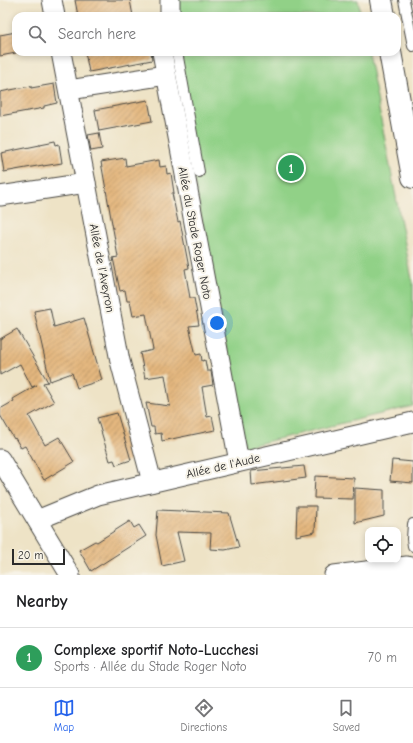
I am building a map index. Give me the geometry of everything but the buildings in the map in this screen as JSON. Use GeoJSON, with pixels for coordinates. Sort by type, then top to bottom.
{"type":"FeatureCollection","features":[{"type":"Feature","properties":{"kind":"street"},"geometry":{"type":"LineString","coordinates":[[52,0],[54,12]]}},
{"type":"Feature","properties":{"kind":"street"},"geometry":{"type":"LineString","coordinates":[[170,0],[171,12]]}},
{"type":"Feature","properties":{"kind":"street"},"geometry":{"type":"LineString","coordinates":[[381,0],[383,12]]}},
{"type":"Feature","properties":{"kind":"street","name":"Allée de l'Aveyron"},"geometry":{"type":"LineString","coordinates":[[62,56],[120,361],[152,482]]}},
{"type":"Feature","properties":{"kind":"street","name":"Allée du Stade Roger Noto"},"geometry":{"type":"LineString","coordinates":[[163,56],[238,462]]}},
{"type":"Feature","properties":{"kind":"street"},"geometry":{"type":"LineString","coordinates":[[391,56],[407,118],[413,177]]}},
{"type":"Feature","properties":{"kind":"street"},"geometry":{"type":"LineString","coordinates":[[68,90],[166,75]]}},
{"type":"Feature","properties":{"kind":"street"},"geometry":{"type":"LineString","coordinates":[[0,196],[86,183]]}},
{"type":"Feature","properties":{"kind":"street","name":"Allée de l'Aude"},"geometry":{"type":"LineString","coordinates":[[37,520],[98,495],[413,422]]}},
{"type":"Feature","properties":{"kind":"street"},"geometry":{"type":"LineString","coordinates":[[0,459],[70,575]]}},
{"type":"Feature","properties":{"kind":"street"},"geometry":{"type":"LineString","coordinates":[[334,575],[410,567]]}},
{"type":"Feature","properties":{"kind":"lane"},"geometry":{"type":"LineString","coordinates":[[404,0],[413,46]]}},
{"type":"Feature","properties":{"kind":"lane"},"geometry":{"type":"LineString","coordinates":[[178,56],[199,172]]}},
{"type":"Feature","properties":{"kind":"lane"},"geometry":{"type":"LineString","coordinates":[[413,524],[413,546]]}},
{"type":"Feature","properties":{"kind":"green space"},"geometry":{"type":"Polygon","coordinates":[[[177,0],[358,0],[360,12],[178,12],[177,0]]]}},
{"type":"Feature","properties":{"kind":"green space"},"geometry":{"type":"Polygon","coordinates":[[[171,56],[369,56],[413,285],[413,406],[245,447],[171,56]]]}},
{"type":"Feature","properties":{"kind":"place","name":"Complexe sportif Noto-Lucchesi"},"geometry":{"type":"Point","coordinates":[291,168]}}]}
